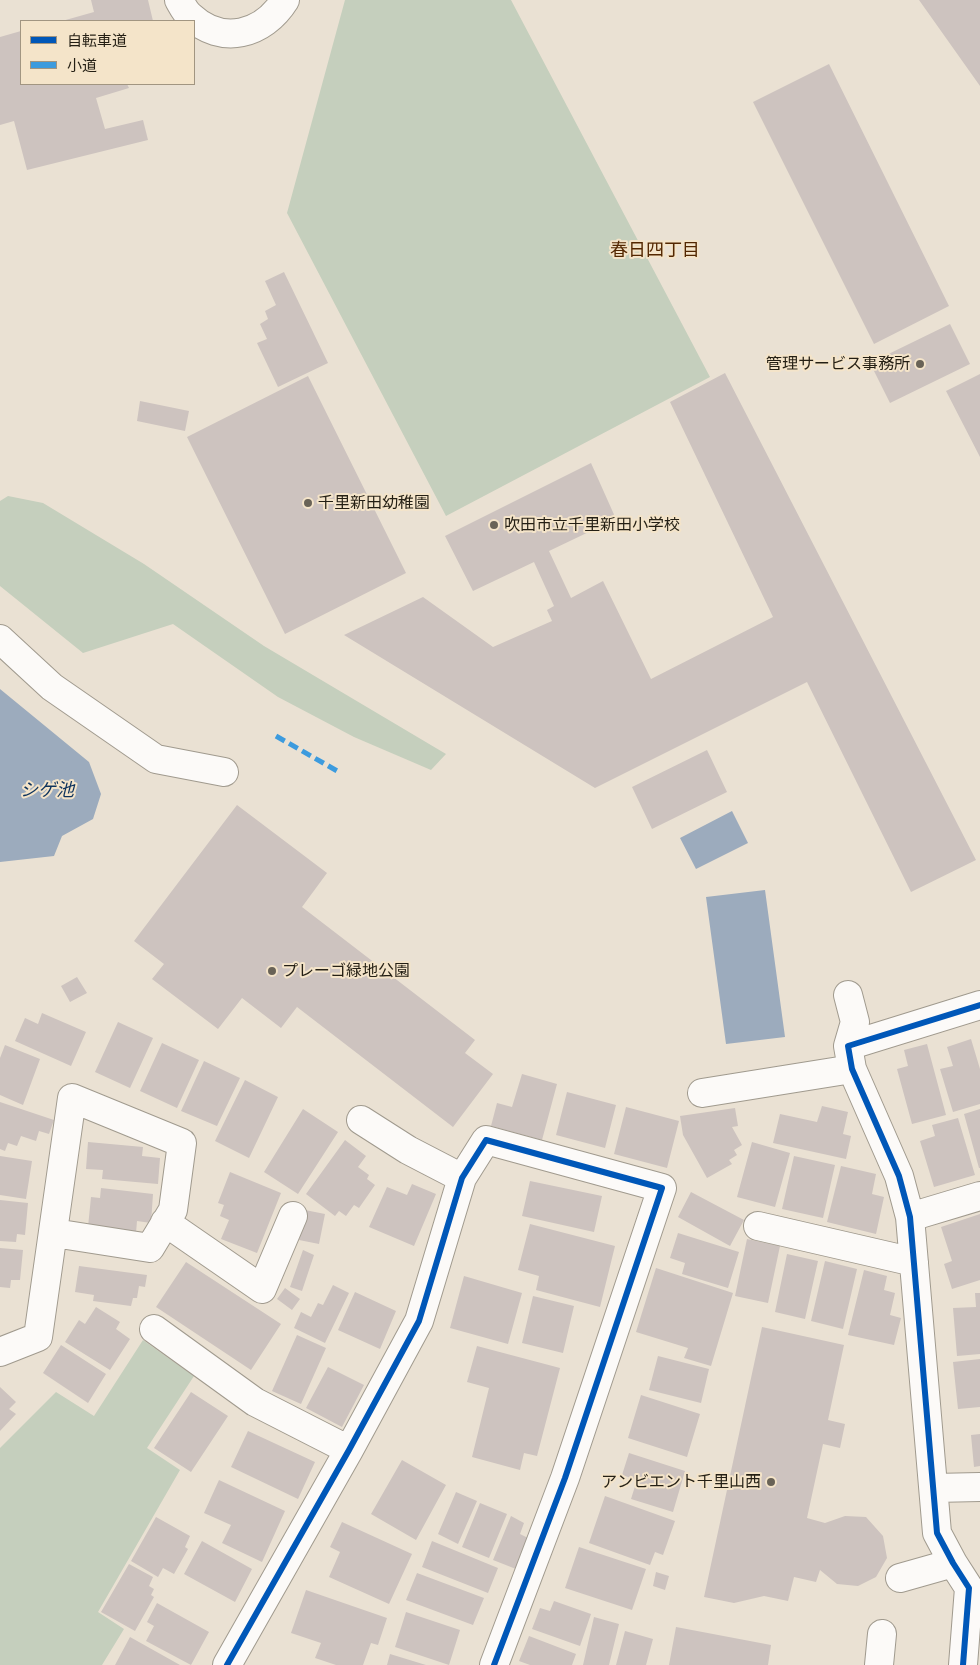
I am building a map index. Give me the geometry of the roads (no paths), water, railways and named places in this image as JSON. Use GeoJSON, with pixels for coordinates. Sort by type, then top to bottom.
{"type":"FeatureCollection","features":[{"type":"Feature","properties":{"kind":"street"},"geometry":{"type":"LineString","coordinates":[[179,0],[188,15],[194,20]]}},
{"type":"Feature","properties":{"kind":"street"},"geometry":{"type":"LineString","coordinates":[[195,20],[202,26],[219,32],[239,33],[257,28],[273,17],[285,0]]}},
{"type":"Feature","properties":{"kind":"street"},"geometry":{"type":"LineString","coordinates":[[0,639],[52,687],[156,759],[224,772]]}},
{"type":"Feature","properties":{"kind":"street"},"geometry":{"type":"LineString","coordinates":[[848,995],[855,1022],[850,1058],[899,1176],[910,1217],[937,1533],[969,1588],[963,1665]]}},
{"type":"Feature","properties":{"kind":"street"},"geometry":{"type":"LineString","coordinates":[[702,1092],[850,1058],[980,1006]]}},
{"type":"Feature","properties":{"kind":"street"},"geometry":{"type":"LineString","coordinates":[[0,1352],[38,1337],[72,1098],[182,1143],[173,1210],[150,1248],[54,1233]]}},
{"type":"Feature","properties":{"kind":"street"},"geometry":{"type":"LineString","coordinates":[[361,1120],[408,1150],[462,1178]]}},
{"type":"Feature","properties":{"kind":"street"},"geometry":{"type":"LineString","coordinates":[[227,1665],[349,1450],[418,1322],[462,1178],[486,1140],[662,1188],[565,1478],[494,1665]]}},
{"type":"Feature","properties":{"kind":"street"},"geometry":{"type":"LineString","coordinates":[[910,1217],[980,1196]]}},
{"type":"Feature","properties":{"kind":"street"},"geometry":{"type":"LineString","coordinates":[[165,1222],[262,1289],[293,1216]]}},
{"type":"Feature","properties":{"kind":"street"},"geometry":{"type":"LineString","coordinates":[[758,1226],[914,1262]]}},
{"type":"Feature","properties":{"kind":"street"},"geometry":{"type":"LineString","coordinates":[[154,1329],[255,1402],[349,1450]]}},
{"type":"Feature","properties":{"kind":"street"},"geometry":{"type":"LineString","coordinates":[[934,1488],[980,1487]]}},
{"type":"Feature","properties":{"kind":"street"},"geometry":{"type":"LineString","coordinates":[[900,1578],[953,1563]]}},
{"type":"Feature","properties":{"kind":"street"},"geometry":{"type":"LineString","coordinates":[[879,1665],[882,1634]]}},
{"type":"Feature","properties":{"kind":"water","name":"シゲ池"},"geometry":{"type":"Polygon","coordinates":[[[0,689],[89,762],[101,794],[93,819],[62,836],[54,856],[0,862],[0,689]]]}},
{"type":"Feature","properties":{"kind":"water"},"geometry":{"type":"Polygon","coordinates":[[[732,811],[748,843],[696,869],[680,838],[732,811]]]}},
{"type":"Feature","properties":{"kind":"water"},"geometry":{"type":"Polygon","coordinates":[[[765,890],[785,1037],[726,1044],[706,897],[765,890]]]}},
{"type":"Feature","properties":{"kind":"place","name":"管理サービス事務所"},"geometry":{"type":"Point","coordinates":[920,364]}},
{"type":"Feature","properties":{"kind":"place","name":"千里新田幼稚園"},"geometry":{"type":"Point","coordinates":[308,503]}},
{"type":"Feature","properties":{"kind":"place","name":"吹田市立千里新田小学校"},"geometry":{"type":"Point","coordinates":[494,525]}},
{"type":"Feature","properties":{"kind":"place","name":"プレーゴ緑地公園"},"geometry":{"type":"Point","coordinates":[272,971]}},
{"type":"Feature","properties":{"kind":"place","name":"アンビエント千里山西"},"geometry":{"type":"Point","coordinates":[771,1482]}},
{"type":"Feature","properties":{"kind":"district","name":"春日四丁目"},"geometry":{"type":"Point","coordinates":[655,250]}}]}
